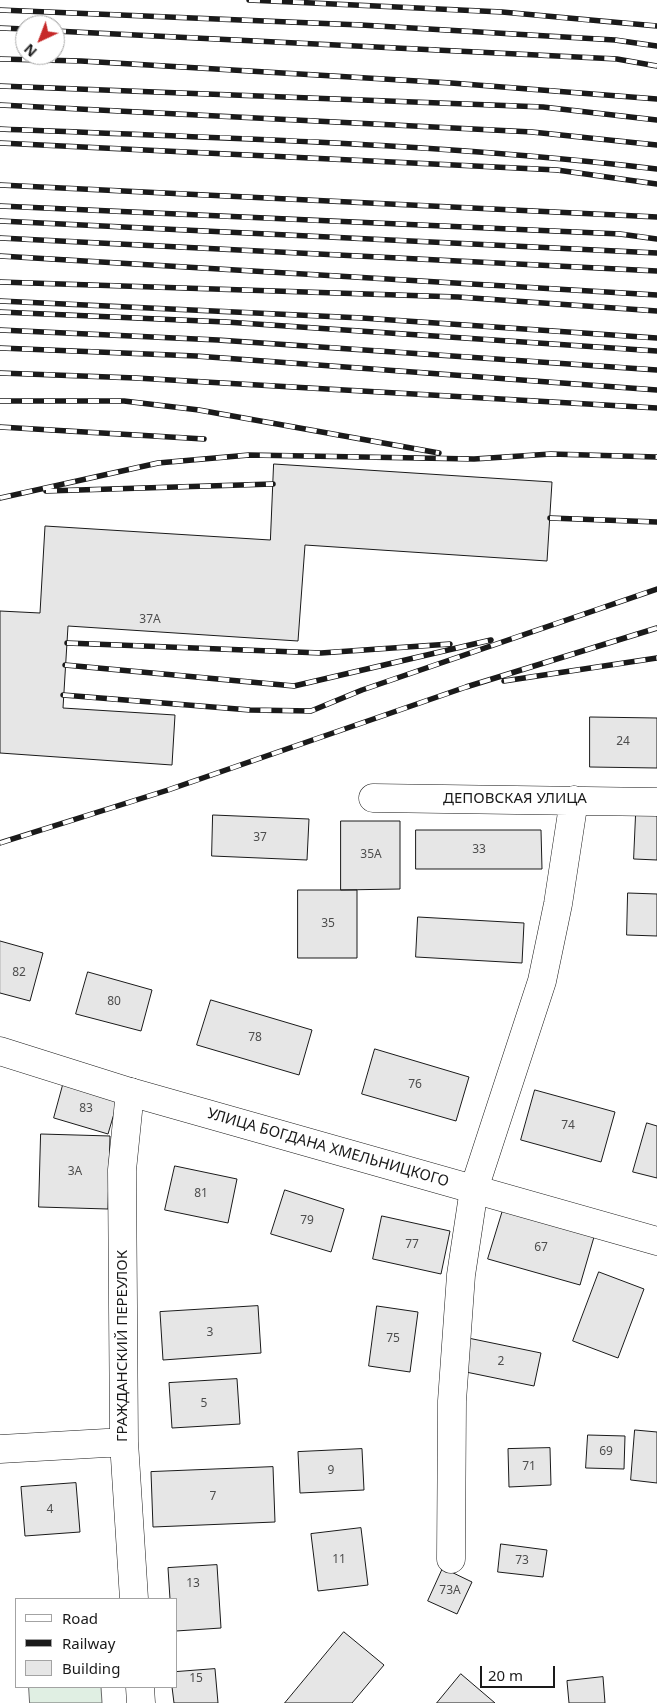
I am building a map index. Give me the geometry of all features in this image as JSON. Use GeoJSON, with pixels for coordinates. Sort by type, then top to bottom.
{"type":"FeatureCollection","features":[{"type":"Feature","properties":{"kind":"street","name":"ДЕПОВСКАЯ УЛИЦА"},"geometry":{"type":"LineString","coordinates":[[373,798],[657,802]]}},
{"type":"Feature","properties":{"kind":"street"},"geometry":{"type":"LineString","coordinates":[[451,1559],[452,1401],[461,1275],[474,1189],[542,981],[558,904],[574,800]]}},
{"type":"Feature","properties":{"kind":"street","name":"УЛИЦА БОГДАНА ХМЕЛЬНИЦКОГО"},"geometry":{"type":"LineString","coordinates":[[0,1051],[130,1092],[657,1241]]}},
{"type":"Feature","properties":{"kind":"street","name":"ГРАЖДАНСКИЙ ПЕРЕУЛОК"},"geometry":{"type":"LineString","coordinates":[[130,1092],[122,1170],[124,1442],[134,1598]]}},
{"type":"Feature","properties":{"kind":"street"},"geometry":{"type":"LineString","coordinates":[[0,1449],[124,1442]]}},
{"type":"Feature","properties":{"kind":"street"},"geometry":{"type":"LineString","coordinates":[[140,1688],[141,1703]]}},
{"type":"Feature","properties":{"kind":"green space"},"geometry":{"type":"Polygon","coordinates":[[[29,1688],[101,1688],[102,1703],[30,1703],[29,1688]]]}},
{"type":"Feature","properties":{"kind":"building"},"geometry":{"type":"Polygon","coordinates":[[[274,464],[552,482],[547,561],[305,545],[298,641],[68,626],[63,708],[175,715],[172,765],[0,753],[0,611],[40,613],[45,526],[270,540],[274,464]]]}},
{"type":"Feature","properties":{"kind":"building"},"geometry":{"type":"Polygon","coordinates":[[[590,717],[657,718],[657,768],[590,767],[590,717]]]}},
{"type":"Feature","properties":{"kind":"building"},"geometry":{"type":"Polygon","coordinates":[[[636,814],[657,815],[657,860],[634,859],[636,814]]]}},
{"type":"Feature","properties":{"kind":"building"},"geometry":{"type":"Polygon","coordinates":[[[213,815],[309,819],[307,860],[212,856],[213,815]]]}},
{"type":"Feature","properties":{"kind":"building"},"geometry":{"type":"Polygon","coordinates":[[[341,821],[400,821],[400,889],[341,890],[341,821]]]}},
{"type":"Feature","properties":{"kind":"building"},"geometry":{"type":"Polygon","coordinates":[[[416,830],[541,830],[542,869],[416,869],[416,830]]]}},
{"type":"Feature","properties":{"kind":"building"},"geometry":{"type":"Polygon","coordinates":[[[298,890],[357,890],[357,958],[298,958],[298,890]]]}},
{"type":"Feature","properties":{"kind":"building"},"geometry":{"type":"Polygon","coordinates":[[[628,893],[657,894],[657,936],[627,935],[628,893]]]}},
{"type":"Feature","properties":{"kind":"building"},"geometry":{"type":"Polygon","coordinates":[[[418,917],[524,923],[522,963],[416,957],[418,917]]]}},
{"type":"Feature","properties":{"kind":"building"},"geometry":{"type":"Polygon","coordinates":[[[0,941],[43,953],[30,1001],[0,993],[0,941]]]}},
{"type":"Feature","properties":{"kind":"building"},"geometry":{"type":"Polygon","coordinates":[[[88,972],[152,990],[141,1031],[76,1014],[88,972]]]}},
{"type":"Feature","properties":{"kind":"building"},"geometry":{"type":"Polygon","coordinates":[[[211,1000],[312,1030],[299,1075],[197,1045],[211,1000]]]}},
{"type":"Feature","properties":{"kind":"building"},"geometry":{"type":"Polygon","coordinates":[[[375,1049],[469,1077],[456,1121],[362,1094],[375,1049]]]}},
{"type":"Feature","properties":{"kind":"building"},"geometry":{"type":"Polygon","coordinates":[[[63,1085],[118,1100],[108,1134],[54,1118],[63,1085]]]}},
{"type":"Feature","properties":{"kind":"building"},"geometry":{"type":"Polygon","coordinates":[[[535,1090],[615,1112],[601,1162],[521,1140],[535,1090]]]}},
{"type":"Feature","properties":{"kind":"building"},"geometry":{"type":"Polygon","coordinates":[[[647,1123],[657,1126],[657,1178],[633,1172],[647,1123]]]}},
{"type":"Feature","properties":{"kind":"building"},"geometry":{"type":"Polygon","coordinates":[[[41,1134],[110,1136],[108,1209],[39,1207],[41,1134]]]}},
{"type":"Feature","properties":{"kind":"building"},"geometry":{"type":"Polygon","coordinates":[[[175,1166],[237,1179],[228,1223],[165,1210],[175,1166]]]}},
{"type":"Feature","properties":{"kind":"building"},"geometry":{"type":"Polygon","coordinates":[[[285,1190],[344,1209],[331,1252],[271,1234],[285,1190]]]}},
{"type":"Feature","properties":{"kind":"building"},"geometry":{"type":"Polygon","coordinates":[[[503,1210],[594,1237],[580,1285],[488,1259],[503,1210]]]}},
{"type":"Feature","properties":{"kind":"building"},"geometry":{"type":"Polygon","coordinates":[[[382,1216],[450,1231],[441,1274],[373,1259],[382,1216]]]}},
{"type":"Feature","properties":{"kind":"building"},"geometry":{"type":"Polygon","coordinates":[[[599,1272],[644,1289],[618,1358],[573,1341],[599,1272]]]}},
{"type":"Feature","properties":{"kind":"building"},"geometry":{"type":"Polygon","coordinates":[[[258,1306],[261,1353],[163,1360],[160,1312],[258,1306]]]}},
{"type":"Feature","properties":{"kind":"building"},"geometry":{"type":"Polygon","coordinates":[[[377,1306],[418,1312],[410,1372],[369,1366],[377,1306]]]}},
{"type":"Feature","properties":{"kind":"building"},"geometry":{"type":"Polygon","coordinates":[[[468,1338],[541,1353],[534,1386],[461,1371],[468,1338]]]}},
{"type":"Feature","properties":{"kind":"building"},"geometry":{"type":"Polygon","coordinates":[[[237,1379],[240,1424],[172,1428],[169,1383],[237,1379]]]}},
{"type":"Feature","properties":{"kind":"building"},"geometry":{"type":"Polygon","coordinates":[[[635,1430],[657,1432],[657,1483],[631,1480],[635,1430]]]}},
{"type":"Feature","properties":{"kind":"building"},"geometry":{"type":"Polygon","coordinates":[[[588,1435],[625,1436],[624,1469],[586,1468],[588,1435]]]}},
{"type":"Feature","properties":{"kind":"building"},"geometry":{"type":"Polygon","coordinates":[[[550,1448],[551,1485],[509,1487],[508,1449],[550,1448]]]}},
{"type":"Feature","properties":{"kind":"building"},"geometry":{"type":"Polygon","coordinates":[[[362,1449],[364,1490],[300,1493],[298,1452],[362,1449]]]}},
{"type":"Feature","properties":{"kind":"building"},"geometry":{"type":"Polygon","coordinates":[[[273,1467],[275,1522],[153,1527],[151,1472],[273,1467]]]}},
{"type":"Feature","properties":{"kind":"building"},"geometry":{"type":"Polygon","coordinates":[[[76,1483],[80,1532],[25,1536],[21,1487],[76,1483]]]}},
{"type":"Feature","properties":{"kind":"building"},"geometry":{"type":"Polygon","coordinates":[[[361,1528],[368,1585],[318,1591],[311,1534],[361,1528]]]}},
{"type":"Feature","properties":{"kind":"building"},"geometry":{"type":"Polygon","coordinates":[[[501,1544],[547,1550],[543,1577],[498,1572],[501,1544]]]}},
{"type":"Feature","properties":{"kind":"building"},"geometry":{"type":"Polygon","coordinates":[[[217,1565],[221,1628],[178,1631],[178,1598],[170,1598],[168,1568],[217,1565]]]}},
{"type":"Feature","properties":{"kind":"building"},"geometry":{"type":"Polygon","coordinates":[[[443,1568],[472,1582],[457,1614],[428,1601],[443,1568]]]}},
{"type":"Feature","properties":{"kind":"building"},"geometry":{"type":"Polygon","coordinates":[[[344,1632],[384,1665],[352,1703],[285,1703],[344,1632]]]}},
{"type":"Feature","properties":{"kind":"building"},"geometry":{"type":"Polygon","coordinates":[[[215,1669],[218,1703],[174,1703],[172,1688],[178,1688],[178,1672],[215,1669]]]}},
{"type":"Feature","properties":{"kind":"building"},"geometry":{"type":"Polygon","coordinates":[[[461,1674],[495,1703],[437,1703],[461,1674]]]}},
{"type":"Feature","properties":{"kind":"building"},"geometry":{"type":"Polygon","coordinates":[[[603,1677],[605,1703],[569,1703],[567,1681],[603,1677]]]}},
{"type":"Feature","properties":{"kind":"railway"},"geometry":{"type":"LineString","coordinates":[[249,0],[502,12],[657,26]]}},
{"type":"Feature","properties":{"kind":"railway"},"geometry":{"type":"LineString","coordinates":[[0,10],[361,25],[615,40],[657,46]]}},
{"type":"Feature","properties":{"kind":"railway"},"geometry":{"type":"LineString","coordinates":[[0,28],[15,29]]}},
{"type":"Feature","properties":{"kind":"railway"},"geometry":{"type":"LineString","coordinates":[[65,31],[617,59],[657,66]]}},
{"type":"Feature","properties":{"kind":"railway"},"geometry":{"type":"LineString","coordinates":[[0,59],[81,61],[451,83],[657,99]]}},
{"type":"Feature","properties":{"kind":"railway"},"geometry":{"type":"LineString","coordinates":[[0,86],[543,107],[657,120]]}},
{"type":"Feature","properties":{"kind":"railway"},"geometry":{"type":"LineString","coordinates":[[0,105],[532,132],[657,145]]}},
{"type":"Feature","properties":{"kind":"railway"},"geometry":{"type":"LineString","coordinates":[[0,129],[411,147],[575,160],[657,169]]}},
{"type":"Feature","properties":{"kind":"railway"},"geometry":{"type":"LineString","coordinates":[[0,143],[557,170],[657,184]]}},
{"type":"Feature","properties":{"kind":"railway"},"geometry":{"type":"LineString","coordinates":[[0,185],[657,217]]}},
{"type":"Feature","properties":{"kind":"railway"},"geometry":{"type":"LineString","coordinates":[[0,206],[620,234],[657,239]]}},
{"type":"Feature","properties":{"kind":"railway"},"geometry":{"type":"LineString","coordinates":[[0,221],[657,253]]}},
{"type":"Feature","properties":{"kind":"railway"},"geometry":{"type":"LineString","coordinates":[[0,238],[657,271]]}},
{"type":"Feature","properties":{"kind":"railway"},"geometry":{"type":"LineString","coordinates":[[0,256],[657,295]]}},
{"type":"Feature","properties":{"kind":"railway"},"geometry":{"type":"LineString","coordinates":[[0,282],[458,297],[657,311]]}},
{"type":"Feature","properties":{"kind":"railway"},"geometry":{"type":"LineString","coordinates":[[0,301],[362,318],[657,338]]}},
{"type":"Feature","properties":{"kind":"railway"},"geometry":{"type":"LineString","coordinates":[[0,312],[226,322],[657,351]]}},
{"type":"Feature","properties":{"kind":"railway"},"geometry":{"type":"LineString","coordinates":[[0,330],[218,340],[657,370]]}},
{"type":"Feature","properties":{"kind":"railway"},"geometry":{"type":"LineString","coordinates":[[0,348],[196,356],[657,390]]}},
{"type":"Feature","properties":{"kind":"railway"},"geometry":{"type":"LineString","coordinates":[[0,373],[136,378],[657,408]]}},
{"type":"Feature","properties":{"kind":"railway"},"geometry":{"type":"LineString","coordinates":[[0,401],[124,401],[199,410],[439,453]]}},
{"type":"Feature","properties":{"kind":"railway"},"geometry":{"type":"LineString","coordinates":[[0,427],[204,439]]}},
{"type":"Feature","properties":{"kind":"railway"},"geometry":{"type":"LineString","coordinates":[[0,498],[158,463],[249,455],[474,459],[551,454],[657,457]]}},
{"type":"Feature","properties":{"kind":"railway"},"geometry":{"type":"LineString","coordinates":[[46,491],[273,484]]}},
{"type":"Feature","properties":{"kind":"railway"},"geometry":{"type":"LineString","coordinates":[[550,518],[657,522]]}},
{"type":"Feature","properties":{"kind":"railway"},"geometry":{"type":"LineString","coordinates":[[63,695],[250,710],[311,711],[362,690],[657,589]]}},
{"type":"Feature","properties":{"kind":"railway"},"geometry":{"type":"LineString","coordinates":[[0,843],[168,790],[466,687],[657,628]]}},
{"type":"Feature","properties":{"kind":"railway"},"geometry":{"type":"LineString","coordinates":[[65,665],[294,686],[491,640]]}},
{"type":"Feature","properties":{"kind":"railway"},"geometry":{"type":"LineString","coordinates":[[67,643],[321,653],[450,644]]}},
{"type":"Feature","properties":{"kind":"railway"},"geometry":{"type":"LineString","coordinates":[[504,681],[657,658]]}}]}
